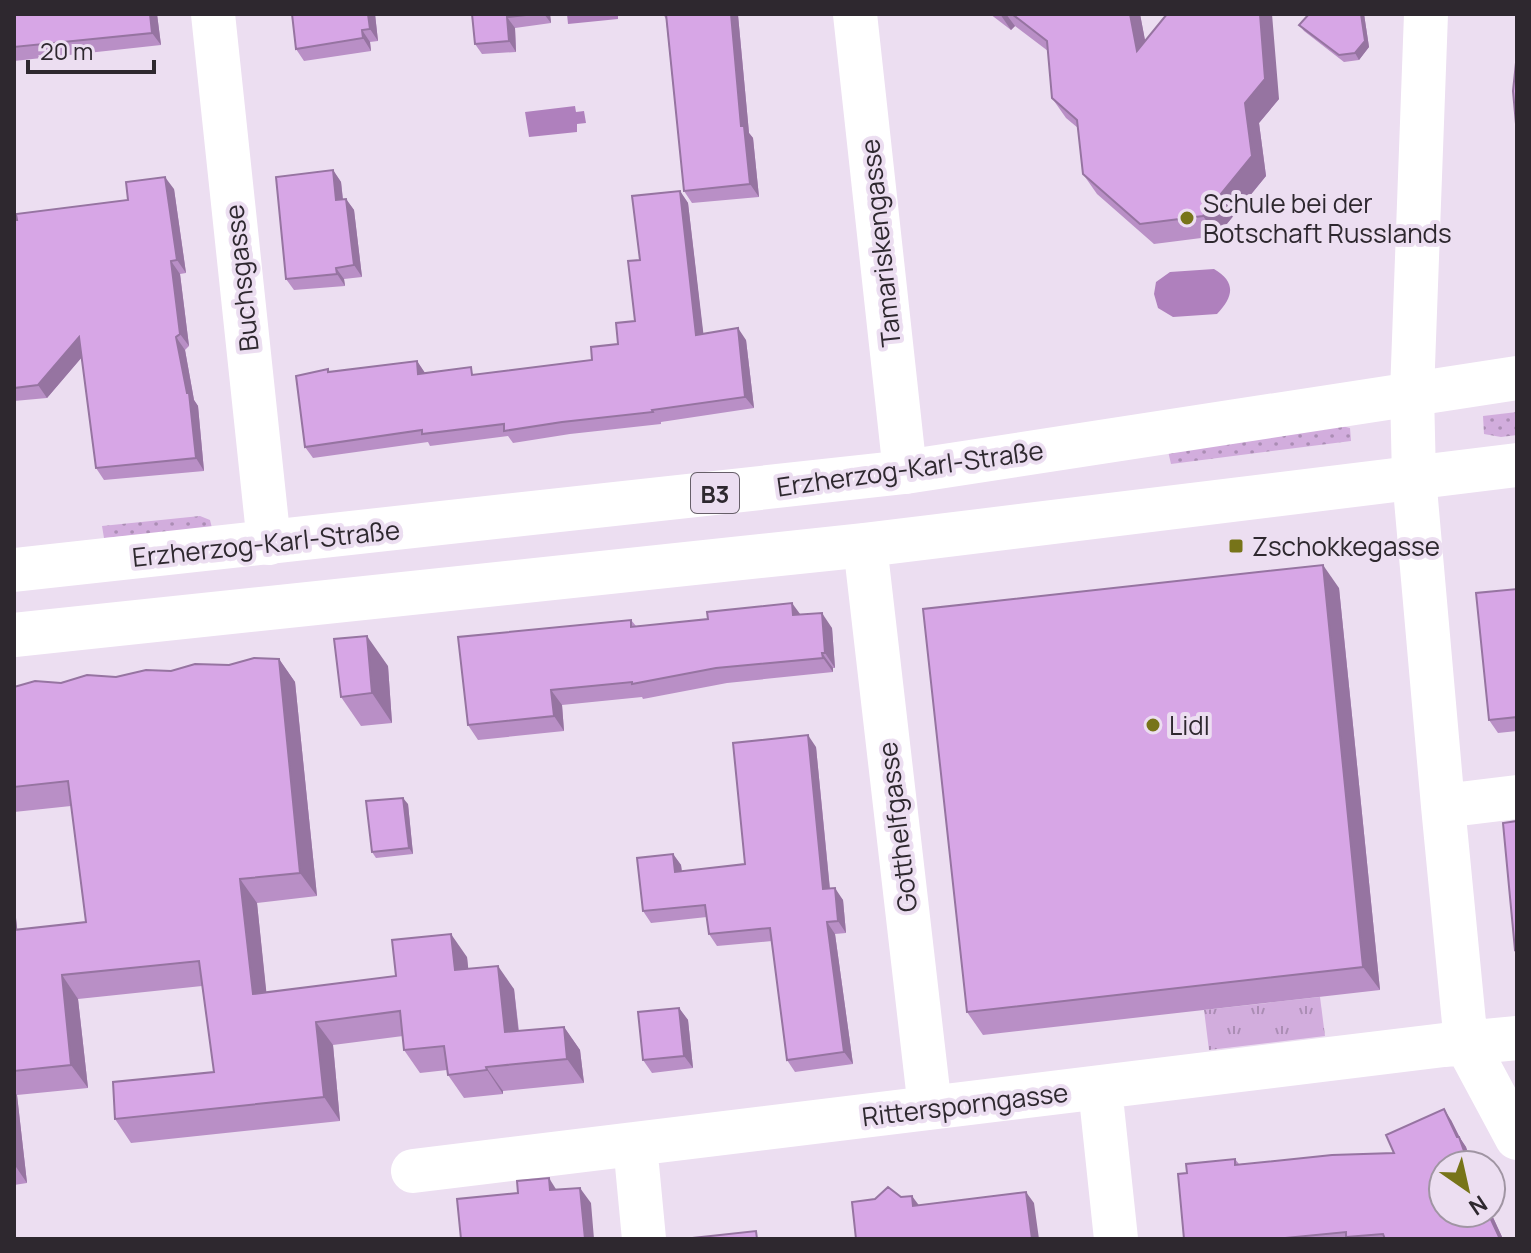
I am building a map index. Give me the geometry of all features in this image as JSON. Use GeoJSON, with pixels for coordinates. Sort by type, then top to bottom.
{"type":"FeatureCollection","features":[{"type":"Feature","properties":{"kind":"street","name":"Buchsgasse"},"geometry":{"type":"LineString","coordinates":[[213,14],[269,543]]}},
{"type":"Feature","properties":{"kind":"street","name":"Tamariskengasse"},"geometry":{"type":"LineString","coordinates":[[855,14],[905,472]]}},
{"type":"Feature","properties":{"kind":"street"},"geometry":{"type":"LineString","coordinates":[[1426,14],[1412,393],[1414,477],[1466,1043],[1517,1138]]}},
{"type":"Feature","properties":{"kind":"street","name":"Erzherzog-Karl-Straße"},"geometry":{"type":"LineString","coordinates":[[14,570],[905,472],[1517,378]]}},
{"type":"Feature","properties":{"kind":"street"},"geometry":{"type":"LineString","coordinates":[[14,635],[865,545],[1517,465]]}},
{"type":"Feature","properties":{"kind":"street"},"geometry":{"type":"LineString","coordinates":[[1414,477],[1517,485]]}},
{"type":"Feature","properties":{"kind":"street","name":"Gotthelfgasse"},"geometry":{"type":"LineString","coordinates":[[865,545],[930,1108]]}},
{"type":"Feature","properties":{"kind":"street"},"geometry":{"type":"LineString","coordinates":[[1443,806],[1517,797]]}},
{"type":"Feature","properties":{"kind":"street","name":"Rittersporngasse"},"geometry":{"type":"LineString","coordinates":[[413,1171],[1517,1038]]}},
{"type":"Feature","properties":{"kind":"street"},"geometry":{"type":"LineString","coordinates":[[1100,1088],[1116,1239]]}},
{"type":"Feature","properties":{"kind":"street"},"geometry":{"type":"LineString","coordinates":[[635,1144],[644,1239]]}},
{"type":"Feature","properties":{"kind":"green space"},"geometry":{"type":"Polygon","coordinates":[[[1517,412],[1517,435],[1501,437],[1484,434],[1483,416],[1517,412]]]}},
{"type":"Feature","properties":{"kind":"green space"},"geometry":{"type":"Polygon","coordinates":[[[1334,424],[1350,428],[1351,441],[1171,464],[1168,451],[1334,424]]]}},
{"type":"Feature","properties":{"kind":"green space"},"geometry":{"type":"Polygon","coordinates":[[[200,516],[210,520],[212,528],[104,538],[102,526],[200,516]]]}},
{"type":"Feature","properties":{"kind":"green space"},"geometry":{"type":"Polygon","coordinates":[[[1320,997],[1325,1036],[1209,1050],[1204,1010],[1320,997]]]}},
{"type":"Feature","properties":{"kind":"shaded area"},"geometry":{"type":"Polygon","coordinates":[[[567,14],[618,14],[618,19],[568,24],[567,14]]]}},
{"type":"Feature","properties":{"kind":"shaded area"},"geometry":{"type":"Polygon","coordinates":[[[575,106],[576,112],[584,111],[586,123],[577,124],[577,132],[529,137],[525,112],[575,106]]]}},
{"type":"Feature","properties":{"kind":"shaded area"},"geometry":{"type":"Polygon","coordinates":[[[1214,269],[1226,279],[1230,290],[1227,301],[1217,314],[1173,317],[1158,308],[1154,294],[1156,282],[1170,272],[1214,269]]]}},
{"type":"Feature","properties":{"kind":"building"},"geometry":{"type":"Polygon","coordinates":[[[14,14],[150,14],[152,33],[14,47],[14,14]]]}},
{"type":"Feature","properties":{"kind":"building"},"geometry":{"type":"Polygon","coordinates":[[[292,14],[368,14],[370,29],[362,30],[363,38],[296,49],[292,14]]]}},
{"type":"Feature","properties":{"kind":"building"},"geometry":{"type":"Polygon","coordinates":[[[472,14],[535,14],[507,17],[509,41],[475,44],[472,14]]]}},
{"type":"Feature","properties":{"kind":"building"},"geometry":{"type":"Polygon","coordinates":[[[666,14],[731,14],[741,126],[744,126],[750,184],[684,191],[666,14]]]}},
{"type":"Feature","properties":{"kind":"building"},"geometry":{"type":"Polygon","coordinates":[[[1012,14],[1130,14],[1137,51],[1167,14],[1260,14],[1265,79],[1245,103],[1252,156],[1203,216],[1140,224],[1083,174],[1077,120],[1052,98],[1047,41],[1012,14]]]}},
{"type":"Feature","properties":{"kind":"building"},"geometry":{"type":"Polygon","coordinates":[[[1309,14],[1361,14],[1365,41],[1355,53],[1339,55],[1299,25],[1309,14]]]}},
{"type":"Feature","properties":{"kind":"building"},"geometry":{"type":"Polygon","coordinates":[[[1517,53],[1517,135],[1513,91],[1517,53]]]}},
{"type":"Feature","properties":{"kind":"building"},"geometry":{"type":"Polygon","coordinates":[[[333,170],[336,200],[346,199],[354,265],[336,268],[337,274],[286,279],[276,177],[333,170]]]}},
{"type":"Feature","properties":{"kind":"building"},"geometry":{"type":"Polygon","coordinates":[[[165,177],[177,260],[171,261],[180,334],[176,337],[189,393],[196,458],[96,468],[79,337],[38,385],[14,388],[14,220],[17,220],[16,214],[128,200],[126,182],[165,177]]]}},
{"type":"Feature","properties":{"kind":"building"},"geometry":{"type":"Polygon","coordinates":[[[680,191],[696,335],[738,328],[745,397],[504,431],[504,424],[422,434],[422,430],[305,447],[296,376],[328,369],[328,372],[417,361],[418,374],[471,367],[472,375],[592,360],[591,347],[618,344],[616,323],[635,321],[628,261],[640,260],[632,196],[680,191]]]}},
{"type":"Feature","properties":{"kind":"building"},"geometry":{"type":"Polygon","coordinates":[[[1323,565],[1363,967],[967,1012],[923,609],[1323,565]]]}},
{"type":"Feature","properties":{"kind":"building"},"geometry":{"type":"Polygon","coordinates":[[[1517,589],[1517,717],[1489,720],[1476,593],[1517,589]]]}},
{"type":"Feature","properties":{"kind":"building"},"geometry":{"type":"Polygon","coordinates":[[[792,603],[793,615],[822,613],[823,658],[716,668],[632,684],[551,690],[554,716],[468,725],[458,637],[631,620],[631,627],[708,619],[707,612],[792,603]]]}},
{"type":"Feature","properties":{"kind":"building"},"geometry":{"type":"Polygon","coordinates":[[[367,636],[372,693],[341,697],[334,639],[367,636]]]}},
{"type":"Feature","properties":{"kind":"building"},"geometry":{"type":"Polygon","coordinates":[[[254,658],[279,659],[300,873],[240,879],[253,994],[396,976],[392,940],[451,934],[455,970],[498,966],[505,1032],[564,1027],[567,1059],[486,1067],[487,1070],[448,1075],[444,1046],[404,1050],[400,1011],[316,1022],[324,1097],[115,1119],[113,1082],[214,1072],[199,961],[62,975],[71,1065],[14,1071],[14,930],[86,922],[68,781],[14,787],[14,687],[35,681],[61,683],[87,675],[116,677],[146,670],[171,671],[195,664],[229,665],[254,658]]]}},
{"type":"Feature","properties":{"kind":"building"},"geometry":{"type":"Polygon","coordinates":[[[808,735],[823,889],[835,888],[838,921],[827,922],[844,1052],[787,1060],[770,928],[709,934],[705,905],[643,911],[637,858],[673,854],[675,872],[745,864],[733,743],[808,735]]]}},
{"type":"Feature","properties":{"kind":"building"},"geometry":{"type":"Polygon","coordinates":[[[403,798],[409,848],[372,852],[366,801],[403,798]]]}},
{"type":"Feature","properties":{"kind":"building"},"geometry":{"type":"Polygon","coordinates":[[[1517,821],[1517,949],[1515,950],[1503,823],[1517,821]]]}},
{"type":"Feature","properties":{"kind":"building"},"geometry":{"type":"Polygon","coordinates":[[[679,1008],[684,1056],[643,1060],[638,1012],[679,1008]]]}},
{"type":"Feature","properties":{"kind":"building"},"geometry":{"type":"Polygon","coordinates":[[[1444,1109],[1463,1149],[1427,1149],[1427,1229],[1495,1229],[1500,1239],[1385,1239],[1383,1234],[1346,1237],[1346,1232],[1275,1239],[1184,1239],[1178,1174],[1187,1173],[1186,1164],[1235,1159],[1235,1165],[1332,1155],[1394,1153],[1386,1135],[1444,1109]]]}},
{"type":"Feature","properties":{"kind":"building"},"geometry":{"type":"Polygon","coordinates":[[[549,1178],[550,1190],[580,1188],[585,1239],[461,1239],[457,1199],[518,1193],[517,1181],[549,1178]]]}},
{"type":"Feature","properties":{"kind":"building"},"geometry":{"type":"Polygon","coordinates":[[[888,1187],[901,1197],[912,1196],[913,1206],[1026,1192],[1032,1239],[856,1239],[852,1202],[875,1199],[888,1187]]]}},
{"type":"Feature","properties":{"kind":"building"},"geometry":{"type":"Polygon","coordinates":[[[756,1231],[757,1239],[683,1239],[756,1231]]]}},
{"type":"Feature","properties":{"kind":"place","name":"Schule bei der Botschaft Russlands"},"geometry":{"type":"Point","coordinates":[1187,218]}},
{"type":"Feature","properties":{"kind":"place","name":"Zschokkegasse"},"geometry":{"type":"Point","coordinates":[1236,546]}},
{"type":"Feature","properties":{"kind":"place","name":"Lidl"},"geometry":{"type":"Point","coordinates":[1153,725]}}]}
